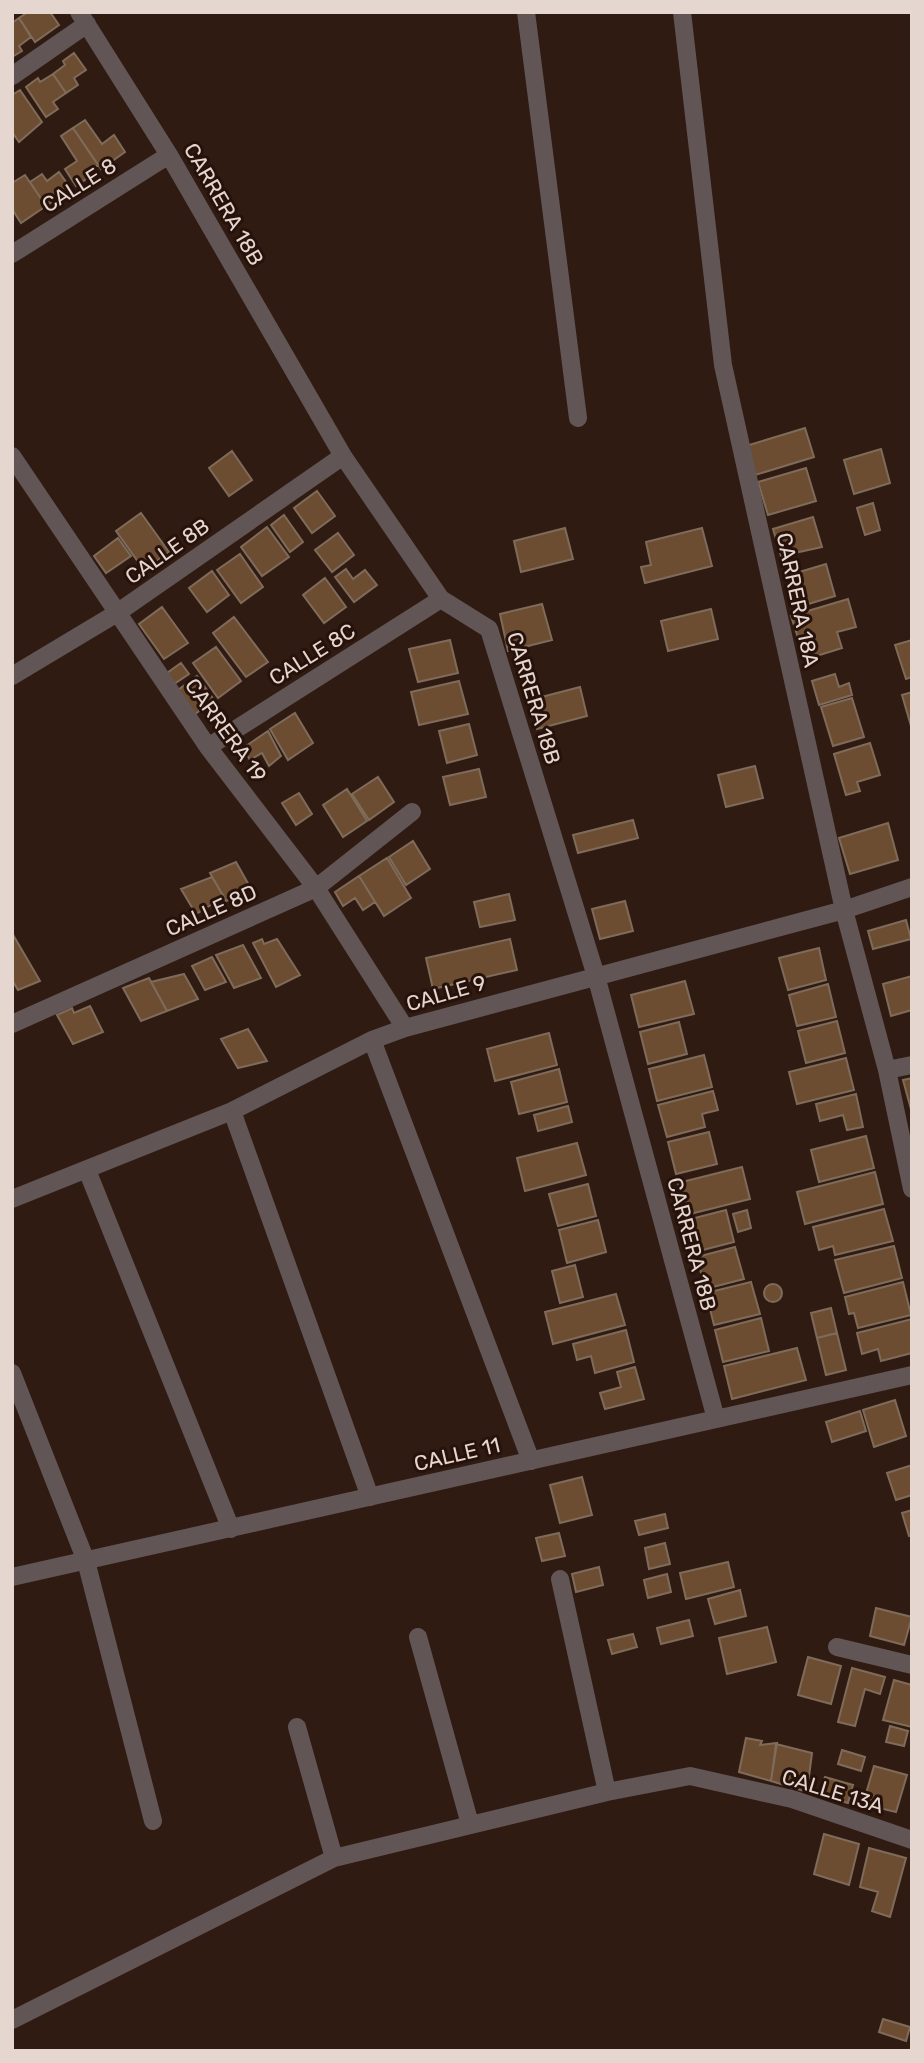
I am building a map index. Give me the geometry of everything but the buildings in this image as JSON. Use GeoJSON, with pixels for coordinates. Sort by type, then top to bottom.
{"type":"FeatureCollection","features":[{"type":"Feature","properties":{"kind":"street"},"geometry":{"type":"LineString","coordinates":[[526,12],[579,418]]}},
{"type":"Feature","properties":{"kind":"street","name":"CARRERA 18A"},"geometry":{"type":"LineString","coordinates":[[682,12],[723,365],[844,910],[887,1070],[912,1189]]}},
{"type":"Feature","properties":{"kind":"street"},"geometry":{"type":"LineString","coordinates":[[12,76],[83,18]]}},
{"type":"Feature","properties":{"kind":"street","name":"CARRERA 18B"},"geometry":{"type":"LineString","coordinates":[[83,18],[169,155],[343,456],[441,599],[489,629],[596,975],[716,1419]]}},
{"type":"Feature","properties":{"kind":"street","name":"CALLE 8"},"geometry":{"type":"LineString","coordinates":[[12,254],[169,155]]}},
{"type":"Feature","properties":{"kind":"street","name":"CARRERA 19"},"geometry":{"type":"LineString","coordinates":[[12,456],[208,747],[316,888],[405,1028]]}},
{"type":"Feature","properties":{"kind":"street","name":"CALLE 8B"},"geometry":{"type":"LineString","coordinates":[[12,676],[117,613],[343,456]]}},
{"type":"Feature","properties":{"kind":"street","name":"CALLE 8C"},"geometry":{"type":"LineString","coordinates":[[208,747],[441,599]]}},
{"type":"Feature","properties":{"kind":"street","name":"CALLE 8D"},"geometry":{"type":"LineString","coordinates":[[12,1024],[316,888],[412,811]]}},
{"type":"Feature","properties":{"kind":"street","name":"CALLE 9"},"geometry":{"type":"LineString","coordinates":[[12,1199],[232,1111],[372,1040],[405,1028],[844,910],[912,887]]}},
{"type":"Feature","properties":{"kind":"street"},"geometry":{"type":"LineString","coordinates":[[372,1040],[531,1461]]}},
{"type":"Feature","properties":{"kind":"street"},"geometry":{"type":"LineString","coordinates":[[887,1070],[912,1065]]}},
{"type":"Feature","properties":{"kind":"street"},"geometry":{"type":"LineString","coordinates":[[232,1111],[370,1497]]}},
{"type":"Feature","properties":{"kind":"street"},"geometry":{"type":"LineString","coordinates":[[87,1170],[231,1529]]}},
{"type":"Feature","properties":{"kind":"street"},"geometry":{"type":"LineString","coordinates":[[12,1373],[86,1561],[153,1821]]}},
{"type":"Feature","properties":{"kind":"street","name":"CALLE 11"},"geometry":{"type":"LineString","coordinates":[[12,1577],[912,1375]]}},
{"type":"Feature","properties":{"kind":"street"},"geometry":{"type":"LineString","coordinates":[[560,1579],[607,1791]]}},
{"type":"Feature","properties":{"kind":"street"},"geometry":{"type":"LineString","coordinates":[[418,1637],[470,1824]]}},
{"type":"Feature","properties":{"kind":"street"},"geometry":{"type":"LineString","coordinates":[[837,1647],[912,1665]]}},
{"type":"Feature","properties":{"kind":"street"},"geometry":{"type":"LineString","coordinates":[[297,1727],[334,1858]]}},
{"type":"Feature","properties":{"kind":"street","name":"CALLE 13A"},"geometry":{"type":"LineString","coordinates":[[12,2020],[334,1858],[607,1791],[690,1776],[792,1800],[912,1840]]}}]}
